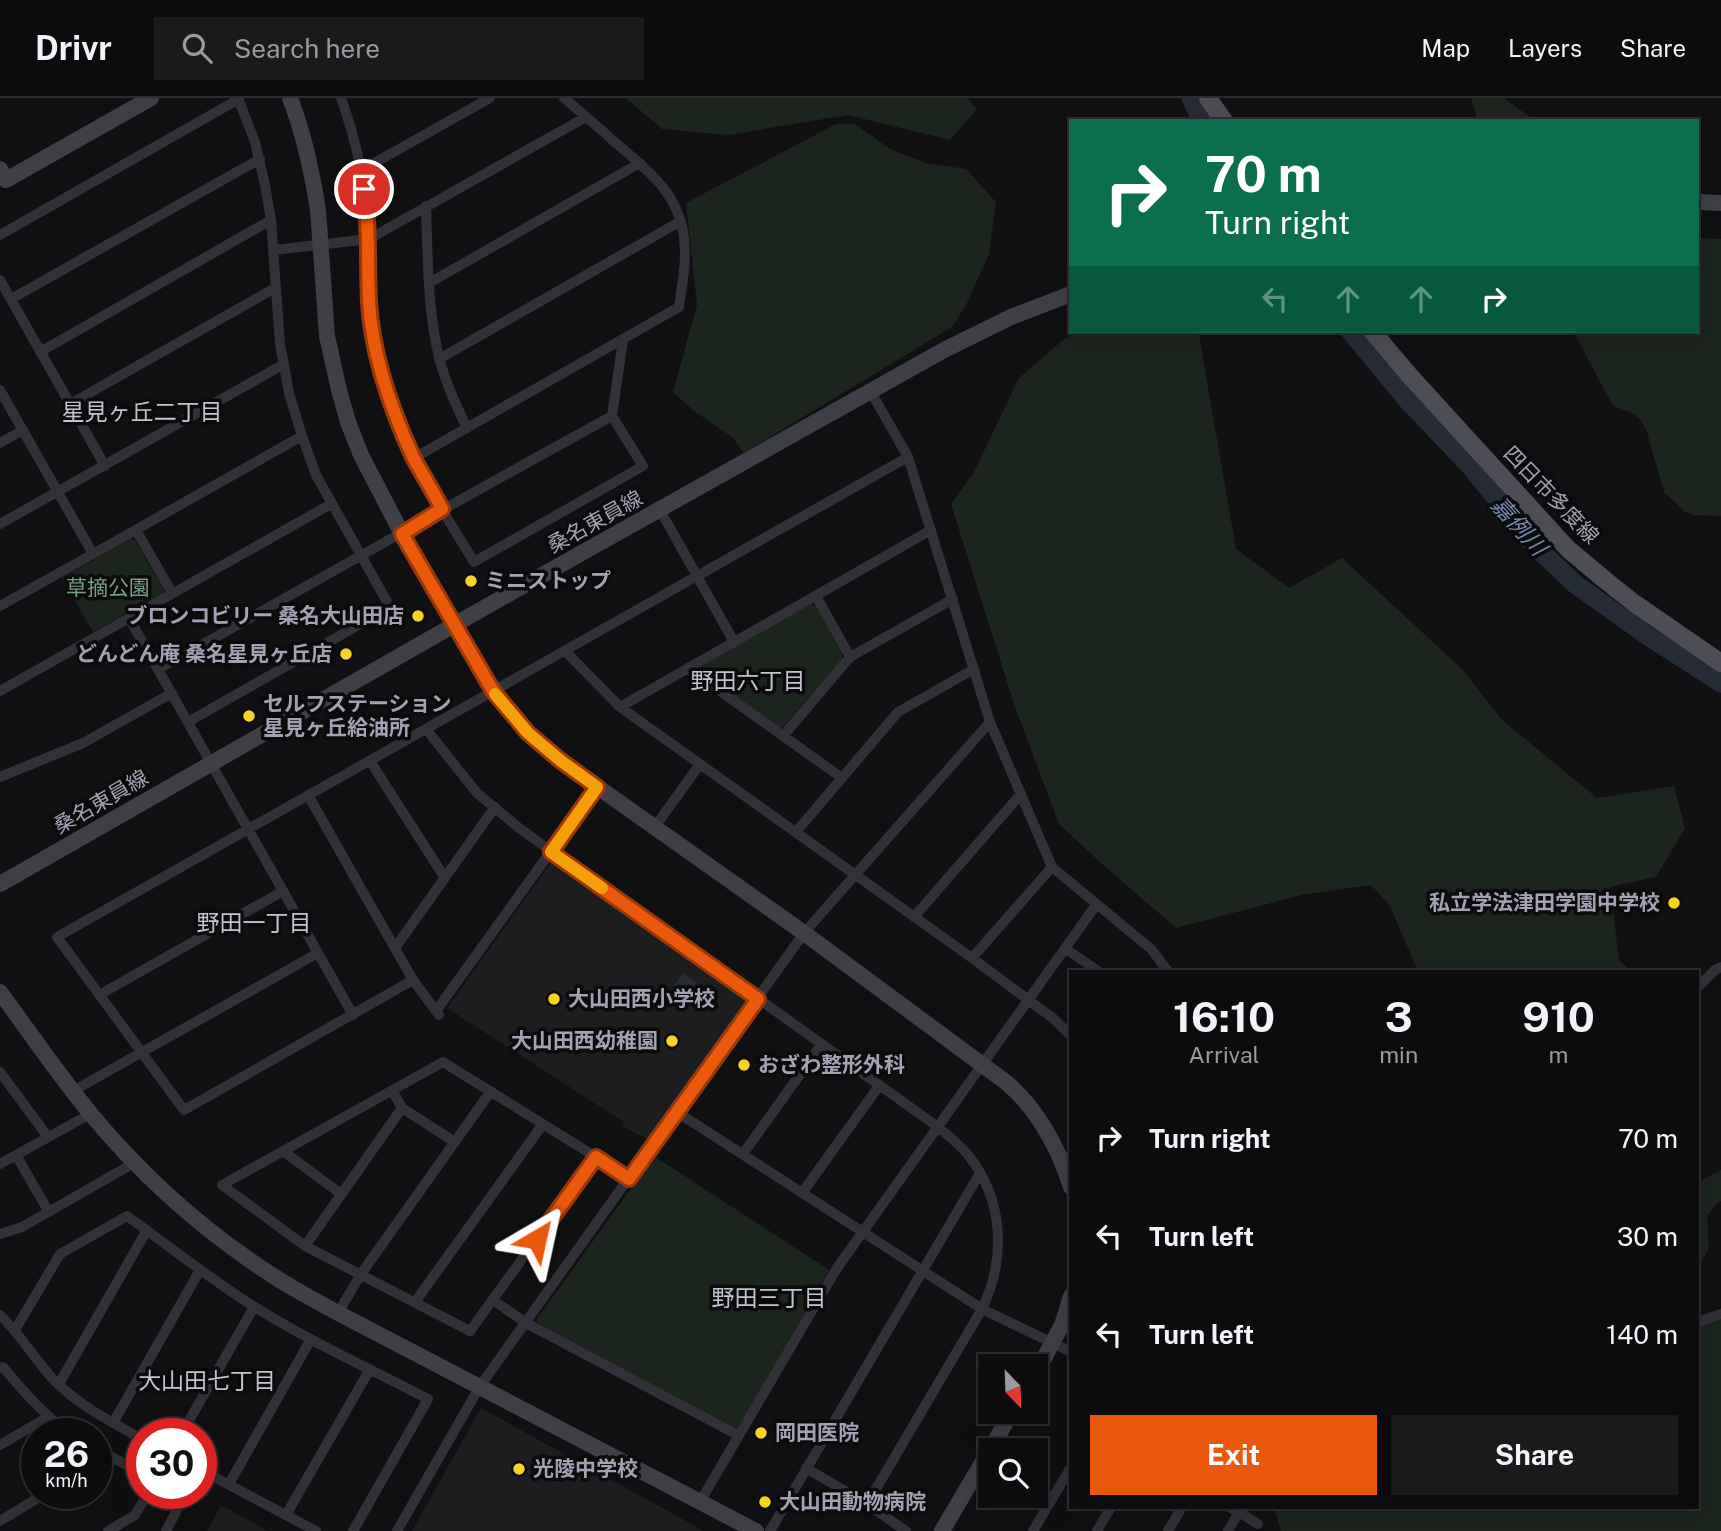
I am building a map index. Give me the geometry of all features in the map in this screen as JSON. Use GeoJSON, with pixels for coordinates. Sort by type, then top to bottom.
{"type":"FeatureCollection","features":[{"type":"Feature","properties":{"kind":"main road"},"geometry":{"type":"LineString","coordinates":[[1208,98],[1223,119]]}},
{"type":"Feature","properties":{"kind":"main road","name":"四日市多度線"},"geometry":{"type":"LineString","coordinates":[[1374,333],[1568,549],[1634,603],[1721,663]]}},
{"type":"Feature","properties":{"kind":"street"},"geometry":{"type":"LineString","coordinates":[[0,169],[6,180],[151,98]]}},
{"type":"Feature","properties":{"kind":"street"},"geometry":{"type":"LineString","coordinates":[[290,98],[307,149],[318,210],[327,336],[348,422],[361,454],[402,534],[493,691],[528,733],[561,761],[804,933],[1016,1090],[1033,1111],[1057,1151],[1069,1182]]}},
{"type":"Feature","properties":{"kind":"street"},"geometry":{"type":"LineString","coordinates":[[354,98],[342,101],[366,200],[369,302],[377,354],[386,388],[414,458],[474,562],[642,466],[612,416],[623,340]]}},
{"type":"Feature","properties":{"kind":"street"},"geometry":{"type":"LineString","coordinates":[[360,171],[490,98]]}},
{"type":"Feature","properties":{"kind":"street"},"geometry":{"type":"LineString","coordinates":[[414,458],[678,307],[685,263],[684,236],[674,203],[652,173],[564,98]]}},
{"type":"Feature","properties":{"kind":"street"},"geometry":{"type":"LineString","coordinates":[[0,235],[239,99],[260,159],[271,220],[280,344],[289,393],[316,475],[390,607],[188,722]]}},
{"type":"Feature","properties":{"kind":"street"},"geometry":{"type":"LineString","coordinates":[[274,250],[369,239],[586,117]]}},
{"type":"Feature","properties":{"kind":"street"},"geometry":{"type":"LineString","coordinates":[[11,299],[260,159]]}},
{"type":"Feature","properties":{"kind":"street"},"geometry":{"type":"LineString","coordinates":[[429,283],[640,163]]}},
{"type":"Feature","properties":{"kind":"street"},"geometry":{"type":"LineString","coordinates":[[1699,202],[1721,203]]}},
{"type":"Feature","properties":{"kind":"street"},"geometry":{"type":"LineString","coordinates":[[426,206],[432,319],[439,359],[467,428]]}},
{"type":"Feature","properties":{"kind":"street"},"geometry":{"type":"LineString","coordinates":[[40,352],[271,220]]}},
{"type":"Feature","properties":{"kind":"street"},"geometry":{"type":"LineString","coordinates":[[439,359],[681,221]]}},
{"type":"Feature","properties":{"kind":"street"},"geometry":{"type":"LineString","coordinates":[[0,280],[104,466]]}},
{"type":"Feature","properties":{"kind":"street"},"geometry":{"type":"LineString","coordinates":[[70,404],[275,288]]}},
{"type":"Feature","properties":{"kind":"street","name":"桑名東員線"},"geometry":{"type":"LineString","coordinates":[[0,884],[955,344],[1011,317],[1069,296]]}},
{"type":"Feature","properties":{"kind":"street"},"geometry":{"type":"LineString","coordinates":[[0,524],[284,364]]}},
{"type":"Feature","properties":{"kind":"street"},"geometry":{"type":"LineString","coordinates":[[0,390],[93,554]]}},
{"type":"Feature","properties":{"kind":"street"},"geometry":{"type":"LineString","coordinates":[[871,392],[908,457],[990,722],[1052,867],[1152,949],[1167,970]]}},
{"type":"Feature","properties":{"kind":"street"},"geometry":{"type":"LineString","coordinates":[[158,669],[612,416]]}},
{"type":"Feature","properties":{"kind":"street"},"geometry":{"type":"LineString","coordinates":[[0,443],[23,430]]}},
{"type":"Feature","properties":{"kind":"street"},"geometry":{"type":"LineString","coordinates":[[0,606],[302,436]]}},
{"type":"Feature","properties":{"kind":"street"},"geometry":{"type":"LineString","coordinates":[[413,980],[184,1110],[57,937],[908,457]]}},
{"type":"Feature","properties":{"kind":"street"},"geometry":{"type":"LineString","coordinates":[[0,691],[331,504]]}},
{"type":"Feature","properties":{"kind":"street"},"geometry":{"type":"LineString","coordinates":[[660,510],[734,642]]}},
{"type":"Feature","properties":{"kind":"street"},"geometry":{"type":"LineString","coordinates":[[136,530],[172,593]]}},
{"type":"Feature","properties":{"kind":"street"},"geometry":{"type":"LineString","coordinates":[[620,707],[931,530]]}},
{"type":"Feature","properties":{"kind":"street"},"geometry":{"type":"LineString","coordinates":[[816,596],[850,657]]}},
{"type":"Feature","properties":{"kind":"street"},"geometry":{"type":"LineString","coordinates":[[783,736],[850,657],[953,599]]}},
{"type":"Feature","properties":{"kind":"street"},"geometry":{"type":"LineString","coordinates":[[129,618],[353,1015]]}},
{"type":"Feature","properties":{"kind":"street"},"geometry":{"type":"LineString","coordinates":[[565,651],[620,707],[971,958],[1069,1033]]}},
{"type":"Feature","properties":{"kind":"street"},"geometry":{"type":"LineString","coordinates":[[688,668],[842,778]]}},
{"type":"Feature","properties":{"kind":"street"},"geometry":{"type":"LineString","coordinates":[[796,832],[898,712],[974,669]]}},
{"type":"Feature","properties":{"kind":"street"},"geometry":{"type":"LineString","coordinates":[[0,777],[83,743],[172,694]]}},
{"type":"Feature","properties":{"kind":"street"},"geometry":{"type":"LineString","coordinates":[[397,1531],[480,1386],[804,933],[990,722]]}},
{"type":"Feature","properties":{"kind":"street"},"geometry":{"type":"LineString","coordinates":[[426,729],[477,793],[551,852],[938,1127],[968,1155],[980,1173],[993,1202],[998,1222],[999,1245],[994,1280],[982,1309],[867,1504]]}},
{"type":"Feature","properties":{"kind":"street"},"geometry":{"type":"LineString","coordinates":[[370,761],[445,877]]}},
{"type":"Feature","properties":{"kind":"street"},"geometry":{"type":"LineString","coordinates":[[654,828],[700,764]]}},
{"type":"Feature","properties":{"kind":"street"},"geometry":{"type":"LineString","coordinates":[[308,795],[413,980],[437,1013],[597,787]]}},
{"type":"Feature","properties":{"kind":"street"},"geometry":{"type":"LineString","coordinates":[[914,917],[1020,795]]}},
{"type":"Feature","properties":{"kind":"street"},"geometry":{"type":"LineString","coordinates":[[395,948],[495,807]]}},
{"type":"Feature","properties":{"kind":"street"},"geometry":{"type":"LineString","coordinates":[[971,958],[1052,867]]}},
{"type":"Feature","properties":{"kind":"street"},"geometry":{"type":"LineString","coordinates":[[99,995],[283,891]]}},
{"type":"Feature","properties":{"kind":"street"},"geometry":{"type":"LineString","coordinates":[[700,1502],[837,1268],[1096,905]]}},
{"type":"Feature","properties":{"kind":"street"},"geometry":{"type":"LineString","coordinates":[[1066,949],[1097,970]]}},
{"type":"Feature","properties":{"kind":"street"},"geometry":{"type":"LineString","coordinates":[[73,1091],[318,953]]}},
{"type":"Feature","properties":{"kind":"street"},"geometry":{"type":"LineString","coordinates":[[1699,986],[1721,967]]}},
{"type":"Feature","properties":{"kind":"street"},"geometry":{"type":"LineString","coordinates":[[0,992],[90,1114],[134,1163],[218,1237],[280,1280],[338,1313],[756,1531]]}},
{"type":"Feature","properties":{"kind":"street"},"geometry":{"type":"LineString","coordinates":[[743,1154],[821,1045]]}},
{"type":"Feature","properties":{"kind":"street"},"geometry":{"type":"LineString","coordinates":[[596,1157],[470,1331],[305,1246],[222,1185],[443,1062],[596,1157],[629,1179]]}},
{"type":"Feature","properties":{"kind":"street"},"geometry":{"type":"LineString","coordinates":[[0,1072],[48,1137]]}},
{"type":"Feature","properties":{"kind":"street"},"geometry":{"type":"LineString","coordinates":[[802,1193],[879,1086]]}},
{"type":"Feature","properties":{"kind":"street"},"geometry":{"type":"LineString","coordinates":[[0,1093],[11,1087]]}},
{"type":"Feature","properties":{"kind":"street"},"geometry":{"type":"LineString","coordinates":[[392,1090],[402,1108],[455,1142]]}},
{"type":"Feature","properties":{"kind":"street"},"geometry":{"type":"LineString","coordinates":[[338,1313],[360,1274],[491,1091]]}},
{"type":"Feature","properties":{"kind":"street"},"geometry":{"type":"LineString","coordinates":[[305,1246],[402,1108]]}},
{"type":"Feature","properties":{"kind":"street"},"geometry":{"type":"LineString","coordinates":[[677,1112],[982,1309],[1069,1352]]}},
{"type":"Feature","properties":{"kind":"street"},"geometry":{"type":"LineString","coordinates":[[0,1164],[90,1114]]}},
{"type":"Feature","properties":{"kind":"street"},"geometry":{"type":"LineString","coordinates":[[415,1302],[543,1124]]}},
{"type":"Feature","properties":{"kind":"street"},"geometry":{"type":"LineString","coordinates":[[283,1152],[341,1195]]}},
{"type":"Feature","properties":{"kind":"street"},"geometry":{"type":"LineString","coordinates":[[16,1155],[49,1212]]}},
{"type":"Feature","properties":{"kind":"street"},"geometry":{"type":"LineString","coordinates":[[0,1234],[22,1227],[134,1163]]}},
{"type":"Feature","properties":{"kind":"street"},"geometry":{"type":"LineString","coordinates":[[770,1531],[980,1173]]}},
{"type":"Feature","properties":{"kind":"street"},"geometry":{"type":"LineString","coordinates":[[13,1329],[18,1325],[60,1254],[127,1216],[254,1307],[428,1399],[353,1531]]}},
{"type":"Feature","properties":{"kind":"street"},"geometry":{"type":"LineString","coordinates":[[59,1384],[147,1230]]}},
{"type":"Feature","properties":{"kind":"street"},"geometry":{"type":"LineString","coordinates":[[113,1423],[200,1270]]}},
{"type":"Feature","properties":{"kind":"street"},"geometry":{"type":"LineString","coordinates":[[493,1300],[526,1323],[738,1435]]}},
{"type":"Feature","properties":{"kind":"street"},"geometry":{"type":"LineString","coordinates":[[1047,1354],[1062,1325],[1069,1302]]}},
{"type":"Feature","properties":{"kind":"street"},"geometry":{"type":"LineString","coordinates":[[191,1418],[254,1307]]}},
{"type":"Feature","properties":{"kind":"street"},"geometry":{"type":"LineString","coordinates":[[1699,1322],[1721,1314]]}},
{"type":"Feature","properties":{"kind":"street"},"geometry":{"type":"LineString","coordinates":[[0,1315],[59,1384],[78,1402],[126,1430]]}},
{"type":"Feature","properties":{"kind":"street"},"geometry":{"type":"LineString","coordinates":[[229,1484],[311,1339]]}},
{"type":"Feature","properties":{"kind":"street"},"geometry":{"type":"LineString","coordinates":[[0,1368],[3,1367],[48,1417],[0,1445]]}},
{"type":"Feature","properties":{"kind":"street"},"geometry":{"type":"LineString","coordinates":[[286,1515],[370,1368]]}},
{"type":"Feature","properties":{"kind":"street"},"geometry":{"type":"LineString","coordinates":[[942,1531],[1005,1424]]}},
{"type":"Feature","properties":{"kind":"street"},"geometry":{"type":"LineString","coordinates":[[806,1468],[906,1531]]}},
{"type":"Feature","properties":{"kind":"street"},"geometry":{"type":"LineString","coordinates":[[1034,1531],[1069,1470]]}},
{"type":"Feature","properties":{"kind":"street"},"geometry":{"type":"LineString","coordinates":[[217,1478],[316,1531]]}},
{"type":"Feature","properties":{"kind":"street"},"geometry":{"type":"LineString","coordinates":[[0,1521],[21,1508]]}},
{"type":"Feature","properties":{"kind":"street"},"geometry":{"type":"LineString","coordinates":[[108,1531],[135,1515],[139,1509]]}},
{"type":"Feature","properties":{"kind":"street"},"geometry":{"type":"LineString","coordinates":[[166,1531],[177,1509]]}},
{"type":"Feature","properties":{"kind":"street"},"geometry":{"type":"LineString","coordinates":[[1097,1531],[1110,1509]]}},
{"type":"Feature","properties":{"kind":"street"},"geometry":{"type":"LineString","coordinates":[[1168,1531],[1181,1509]]}},
{"type":"Feature","properties":{"kind":"street"},"geometry":{"type":"LineString","coordinates":[[1228,1531],[1234,1510],[1258,1524]]}},
{"type":"Feature","properties":{"kind":"shaded area","name":"大山田西小学校"},"geometry":{"type":"Polygon","coordinates":[[[552,861],[556,861],[746,997],[747,1002],[648,1140],[447,1008],[552,861]]]}},
{"type":"Feature","properties":{"kind":"shaded area"},"geometry":{"type":"Polygon","coordinates":[[[683,973],[714,995],[702,1013],[671,990],[683,973]]]}},
{"type":"Feature","properties":{"kind":"shaded area","name":"光陵中学校"},"geometry":{"type":"Polygon","coordinates":[[[481,1408],[704,1531],[412,1531],[481,1408]]]}},
{"type":"Feature","properties":{"kind":"shaded area"},"geometry":{"type":"Polygon","coordinates":[[[221,1505],[268,1531],[207,1531],[221,1505]]]}},
{"type":"Feature","properties":{"kind":"green space"},"geometry":{"type":"Polygon","coordinates":[[[626,98],[967,98],[977,109],[950,140],[848,115],[728,135],[662,129],[626,98]]]}},
{"type":"Feature","properties":{"kind":"green space"},"geometry":{"type":"Polygon","coordinates":[[[1471,98],[1504,98],[1532,119],[1477,119],[1471,98]]]}},
{"type":"Feature","properties":{"kind":"green space"},"geometry":{"type":"Polygon","coordinates":[[[836,124],[855,124],[890,149],[925,163],[966,169],[996,202],[989,254],[966,305],[952,327],[744,453],[732,437],[694,411],[673,392],[697,305],[686,203],[836,124]]]}},
{"type":"Feature","properties":{"kind":"green space"},"geometry":{"type":"Polygon","coordinates":[[[1699,238],[1721,239],[1721,516],[1685,512],[1664,492],[1646,429],[1639,418],[1613,406],[1574,333],[1699,333],[1699,238]]]}},
{"type":"Feature","properties":{"kind":"green space"},"geometry":{"type":"Polygon","coordinates":[[[1075,333],[1203,333],[1199,335],[1236,549],[1289,588],[1342,558],[1463,670],[1502,720],[1597,798],[1674,786],[1685,828],[1656,877],[1610,887],[1619,960],[1630,970],[1418,970],[1390,906],[1371,885],[1301,895],[1176,928],[1059,824],[1015,707],[951,504],[974,472],[1019,378],[1063,340],[1075,333]]]}},
{"type":"Feature","properties":{"kind":"green space","name":"草摘公園"},"geometry":{"type":"Polygon","coordinates":[[[130,539],[135,540],[164,590],[162,594],[93,632],[62,578],[130,539]]]}},
{"type":"Feature","properties":{"kind":"green space"},"geometry":{"type":"Polygon","coordinates":[[[810,604],[816,606],[842,654],[842,659],[779,729],[701,671],[700,667],[810,604]]]}},
{"type":"Feature","properties":{"kind":"green space"},"geometry":{"type":"Polygon","coordinates":[[[654,1156],[829,1270],[739,1427],[734,1427],[537,1323],[537,1319],[654,1156]]]}},
{"type":"Feature","properties":{"kind":"green space"},"geometry":{"type":"Polygon","coordinates":[[[1721,1170],[1721,1201],[1707,1216],[1709,1248],[1699,1261],[1699,1181],[1721,1170]]]}},
{"type":"Feature","properties":{"kind":"green space"},"geometry":{"type":"Polygon","coordinates":[[[1721,1319],[1721,1531],[1281,1531],[1275,1509],[1699,1509],[1699,1327],[1721,1319]]]}},
{"type":"Feature","properties":{"kind":"waterway","name":"嘉例川"},"geometry":{"type":"LineString","coordinates":[[1191,98],[1201,119]]}},
{"type":"Feature","properties":{"kind":"waterway","name":"嘉例川"},"geometry":{"type":"LineString","coordinates":[[1352,333],[1408,401],[1471,467],[1534,545],[1575,584],[1721,683]]}},
{"type":"Feature","properties":{"kind":"slow traffic"},"geometry":{"type":"LineString","coordinates":[[495,694],[528,733],[597,787],[551,852],[602,888]]}},
{"type":"Feature","properties":{"kind":"place","name":"ミニストップ"},"geometry":{"type":"Point","coordinates":[471,581]}},
{"type":"Feature","properties":{"kind":"place","name":"ブロンコビリー 桑名大山田店"},"geometry":{"type":"Point","coordinates":[418,616]}},
{"type":"Feature","properties":{"kind":"place","name":"どんどん庵 桑名星見ヶ丘店"},"geometry":{"type":"Point","coordinates":[346,654]}},
{"type":"Feature","properties":{"kind":"place","name":"セルフステーション 星見ヶ丘給油所"},"geometry":{"type":"Point","coordinates":[249,716]}},
{"type":"Feature","properties":{"kind":"place","name":"私立学法津田学園中学校"},"geometry":{"type":"Point","coordinates":[1674,903]}},
{"type":"Feature","properties":{"kind":"place","name":"大山田西小学校"},"geometry":{"type":"Point","coordinates":[554,999]}},
{"type":"Feature","properties":{"kind":"place","name":"大山田西幼稚園"},"geometry":{"type":"Point","coordinates":[672,1041]}},
{"type":"Feature","properties":{"kind":"place","name":"おざわ整形外科"},"geometry":{"type":"Point","coordinates":[744,1065]}},
{"type":"Feature","properties":{"kind":"place","name":"岡田医院"},"geometry":{"type":"Point","coordinates":[761,1433]}},
{"type":"Feature","properties":{"kind":"place","name":"光陵中学校"},"geometry":{"type":"Point","coordinates":[519,1469]}},
{"type":"Feature","properties":{"kind":"place","name":"大山田動物病院"},"geometry":{"type":"Point","coordinates":[765,1502]}},
{"type":"Feature","properties":{"kind":"district","name":"星見ヶ丘二丁目"},"geometry":{"type":"Point","coordinates":[142,412]}},
{"type":"Feature","properties":{"kind":"district","name":"野田六丁目"},"geometry":{"type":"Point","coordinates":[748,681]}},
{"type":"Feature","properties":{"kind":"district","name":"野田一丁目"},"geometry":{"type":"Point","coordinates":[254,923]}},
{"type":"Feature","properties":{"kind":"district","name":"野田三丁目"},"geometry":{"type":"Point","coordinates":[769,1298]}},
{"type":"Feature","properties":{"kind":"district","name":"大山田七丁目"},"geometry":{"type":"Point","coordinates":[207,1381]}},
{"type":"Feature","properties":{"kind":"route"},"geometry":{"type":"LineString","coordinates":[[364,189],[368,219],[369,302],[377,354],[386,388],[414,458],[442,509],[402,534],[493,691],[528,733],[597,787],[551,852],[758,999],[629,1179],[596,1157],[537,1239]]}}]}
